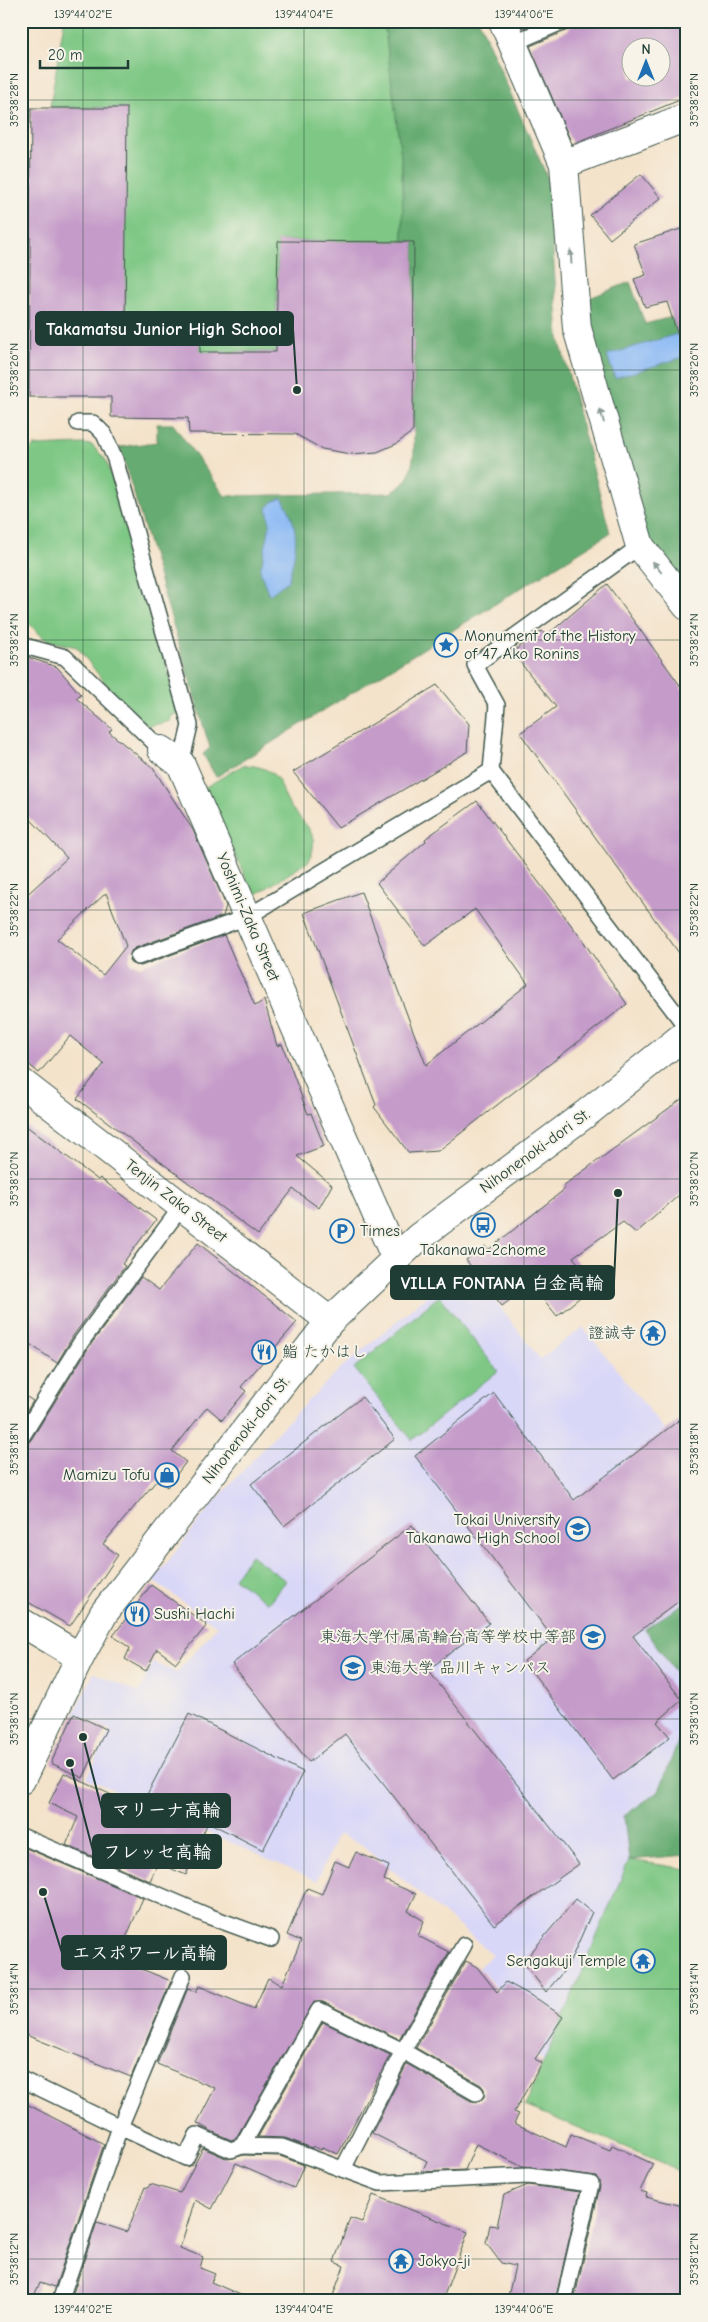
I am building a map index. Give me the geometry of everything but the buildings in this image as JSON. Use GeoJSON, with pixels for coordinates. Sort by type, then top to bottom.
{"type":"FeatureCollection","features":[{"type":"Feature","properties":{"kind":"street"},"geometry":{"type":"LineString","coordinates":[[508,32],[564,164],[577,328],[640,546],[687,606]]}},
{"type":"Feature","properties":{"kind":"street"},"geometry":{"type":"LineString","coordinates":[[564,164],[687,117]]}},
{"type":"Feature","properties":{"kind":"street","name":"Yoshimi-Zaka Street"},"geometry":{"type":"LineString","coordinates":[[172,757],[248,917],[394,1258]]}},
{"type":"Feature","properties":{"kind":"street","name":"Nihonenoki-dori St."},"geometry":{"type":"LineString","coordinates":[[21,1780],[80,1657],[104,1613],[330,1321],[394,1258],[426,1231],[588,1112],[687,1033]]}},
{"type":"Feature","properties":{"kind":"street","name":"Tenjin Zaka Street"},"geometry":{"type":"LineString","coordinates":[[21,1082],[330,1321]]}},
{"type":"Feature","properties":{"kind":"street"},"geometry":{"type":"LineString","coordinates":[[21,1622],[80,1657]]}},
{"type":"Feature","properties":{"kind":"lane"},"geometry":{"type":"LineString","coordinates":[[508,32],[564,21]]}},
{"type":"Feature","properties":{"kind":"lane"},"geometry":{"type":"LineString","coordinates":[[78,423],[93,423],[104,434],[116,459],[190,725],[172,757]]}},
{"type":"Feature","properties":{"kind":"lane"},"geometry":{"type":"LineString","coordinates":[[640,546],[475,666],[497,705],[491,771],[687,1028]]}},
{"type":"Feature","properties":{"kind":"lane","name":"Yoshimi-Zaka Street"},"geometry":{"type":"LineString","coordinates":[[21,645],[65,657],[172,757]]}},
{"type":"Feature","properties":{"kind":"lane"},"geometry":{"type":"LineString","coordinates":[[138,957],[248,917],[491,771]]}},
{"type":"Feature","properties":{"kind":"lane"},"geometry":{"type":"LineString","coordinates":[[21,1438],[81,1342],[182,1206]]}},
{"type":"Feature","properties":{"kind":"lane"},"geometry":{"type":"LineString","coordinates":[[21,1836],[208,1916],[271,1939]]}},
{"type":"Feature","properties":{"kind":"lane"},"geometry":{"type":"LineString","coordinates":[[343,2169],[403,2051],[464,1945]]}},
{"type":"Feature","properties":{"kind":"lane"},"geometry":{"type":"LineString","coordinates":[[60,2301],[120,2127],[183,1976]]}},
{"type":"Feature","properties":{"kind":"lane"},"geometry":{"type":"LineString","coordinates":[[242,2146],[319,2010],[403,2051],[476,2093]]}},
{"type":"Feature","properties":{"kind":"lane"},"geometry":{"type":"LineString","coordinates":[[21,2079],[186,2158],[197,2135],[231,2150],[242,2146],[282,2147],[380,2183],[528,2176],[591,2184],[564,2301]]}},
{"type":"Feature","properties":{"kind":"shaded area","name":"東海大学 品川キャンパス"},"geometry":{"type":"Polygon","coordinates":[[[466,1263],[540,1359],[583,1327],[687,1458],[687,1601],[646,1630],[687,1689],[687,1718],[659,1791],[624,1816],[629,1860],[544,2061],[504,2036],[518,2013],[479,1968],[492,1954],[361,1844],[338,1834],[317,1881],[87,1778],[110,1730],[74,1713],[94,1673],[139,1693],[153,1662],[177,1673],[217,1626],[153,1581],[210,1507],[286,1423],[342,1367],[466,1263]]]}},
{"type":"Feature","properties":{"kind":"green space"},"geometry":{"type":"Polygon","coordinates":[[[64,21],[384,21],[402,164],[403,241],[278,241],[276,352],[200,352],[200,334],[125,333],[126,108],[50,107],[64,21]]]}},
{"type":"Feature","properties":{"kind":"green space"},"geometry":{"type":"Polygon","coordinates":[[[384,21],[479,21],[548,179],[559,338],[610,533],[216,777],[203,754],[210,748],[120,447],[157,442],[157,424],[173,424],[225,496],[390,493],[408,477],[414,452],[414,242],[403,241],[402,164],[384,21]]]}},
{"type":"Feature","properties":{"kind":"green space"},"geometry":{"type":"Polygon","coordinates":[[[630,282],[645,324],[687,313],[687,594],[646,545],[582,301],[630,282]]]}},
{"type":"Feature","properties":{"kind":"green space"},"geometry":{"type":"Polygon","coordinates":[[[92,445],[106,460],[127,523],[180,713],[170,716],[171,721],[140,728],[77,647],[46,640],[21,616],[21,459],[34,446],[92,445]]]}},
{"type":"Feature","properties":{"kind":"green space"},"geometry":{"type":"Polygon","coordinates":[[[243,765],[268,771],[277,778],[287,801],[312,834],[313,841],[313,850],[309,861],[254,896],[204,788],[243,765]]]}},
{"type":"Feature","properties":{"kind":"green space"},"geometry":{"type":"Polygon","coordinates":[[[439,1296],[498,1371],[412,1440],[354,1368],[439,1296]]]}},
{"type":"Feature","properties":{"kind":"green space"},"geometry":{"type":"Polygon","coordinates":[[[251,1555],[286,1581],[268,1603],[234,1578],[251,1555]]]}},
{"type":"Feature","properties":{"kind":"green space"},"geometry":{"type":"Polygon","coordinates":[[[687,1601],[687,1689],[645,1629],[687,1601]]]}},
{"type":"Feature","properties":{"kind":"green space"},"geometry":{"type":"Polygon","coordinates":[[[687,1718],[687,1855],[629,1860],[624,1816],[659,1791],[687,1718]]]}},
{"type":"Feature","properties":{"kind":"green space","name":"Sengakuji Temple"},"geometry":{"type":"Polygon","coordinates":[[[629,1860],[687,1869],[687,2177],[666,2164],[525,2106],[629,1860]]]}},
{"type":"Feature","properties":{"kind":"water"},"geometry":{"type":"Polygon","coordinates":[[[687,331],[687,356],[615,378],[607,355],[687,331]]]}},
{"type":"Feature","properties":{"kind":"water"},"geometry":{"type":"Polygon","coordinates":[[[282,498],[295,529],[294,559],[288,581],[269,595],[260,571],[270,524],[267,508],[274,501],[282,498]]]}},
{"type":"Feature","properties":{"kind":"place","name":"Takamatsu Junior High School"},"geometry":{"type":"Point","coordinates":[297,390]}},
{"type":"Feature","properties":{"kind":"place","name":"Monument of the History of 47 Ako Ronins"},"geometry":{"type":"Point","coordinates":[446,645]}},
{"type":"Feature","properties":{"kind":"place","name":"VILLA FONTANA 白金高輪"},"geometry":{"type":"Point","coordinates":[618,1193]}},
{"type":"Feature","properties":{"kind":"place","name":"Takanawa-2chome"},"geometry":{"type":"Point","coordinates":[483,1225]}},
{"type":"Feature","properties":{"kind":"place","name":"Times"},"geometry":{"type":"Point","coordinates":[342,1231]}},
{"type":"Feature","properties":{"kind":"place","name":"證誠寺"},"geometry":{"type":"Point","coordinates":[653,1333]}},
{"type":"Feature","properties":{"kind":"place","name":"鮨 たかはし"},"geometry":{"type":"Point","coordinates":[264,1352]}},
{"type":"Feature","properties":{"kind":"place","name":"Mamizu Tofu"},"geometry":{"type":"Point","coordinates":[167,1475]}},
{"type":"Feature","properties":{"kind":"place","name":"Tokai University Takanawa High School"},"geometry":{"type":"Point","coordinates":[578,1529]}},
{"type":"Feature","properties":{"kind":"place","name":"Sushi Hachi"},"geometry":{"type":"Point","coordinates":[137,1614]}},
{"type":"Feature","properties":{"kind":"place","name":"東海大学付属高輪台高等学校中等部"},"geometry":{"type":"Point","coordinates":[593,1637]}},
{"type":"Feature","properties":{"kind":"place","name":"東海大学 品川キャンパス"},"geometry":{"type":"Point","coordinates":[353,1668]}},
{"type":"Feature","properties":{"kind":"place","name":"マリーナ高輪"},"geometry":{"type":"Point","coordinates":[83,1737]}},
{"type":"Feature","properties":{"kind":"place","name":"フレッセ高輪"},"geometry":{"type":"Point","coordinates":[70,1763]}},
{"type":"Feature","properties":{"kind":"place","name":"エスポワール高輪"},"geometry":{"type":"Point","coordinates":[43,1892]}},
{"type":"Feature","properties":{"kind":"place","name":"Sengakuji Temple"},"geometry":{"type":"Point","coordinates":[643,1961]}},
{"type":"Feature","properties":{"kind":"place","name":"Jokyo-ji"},"geometry":{"type":"Point","coordinates":[401,2261]}}]}
